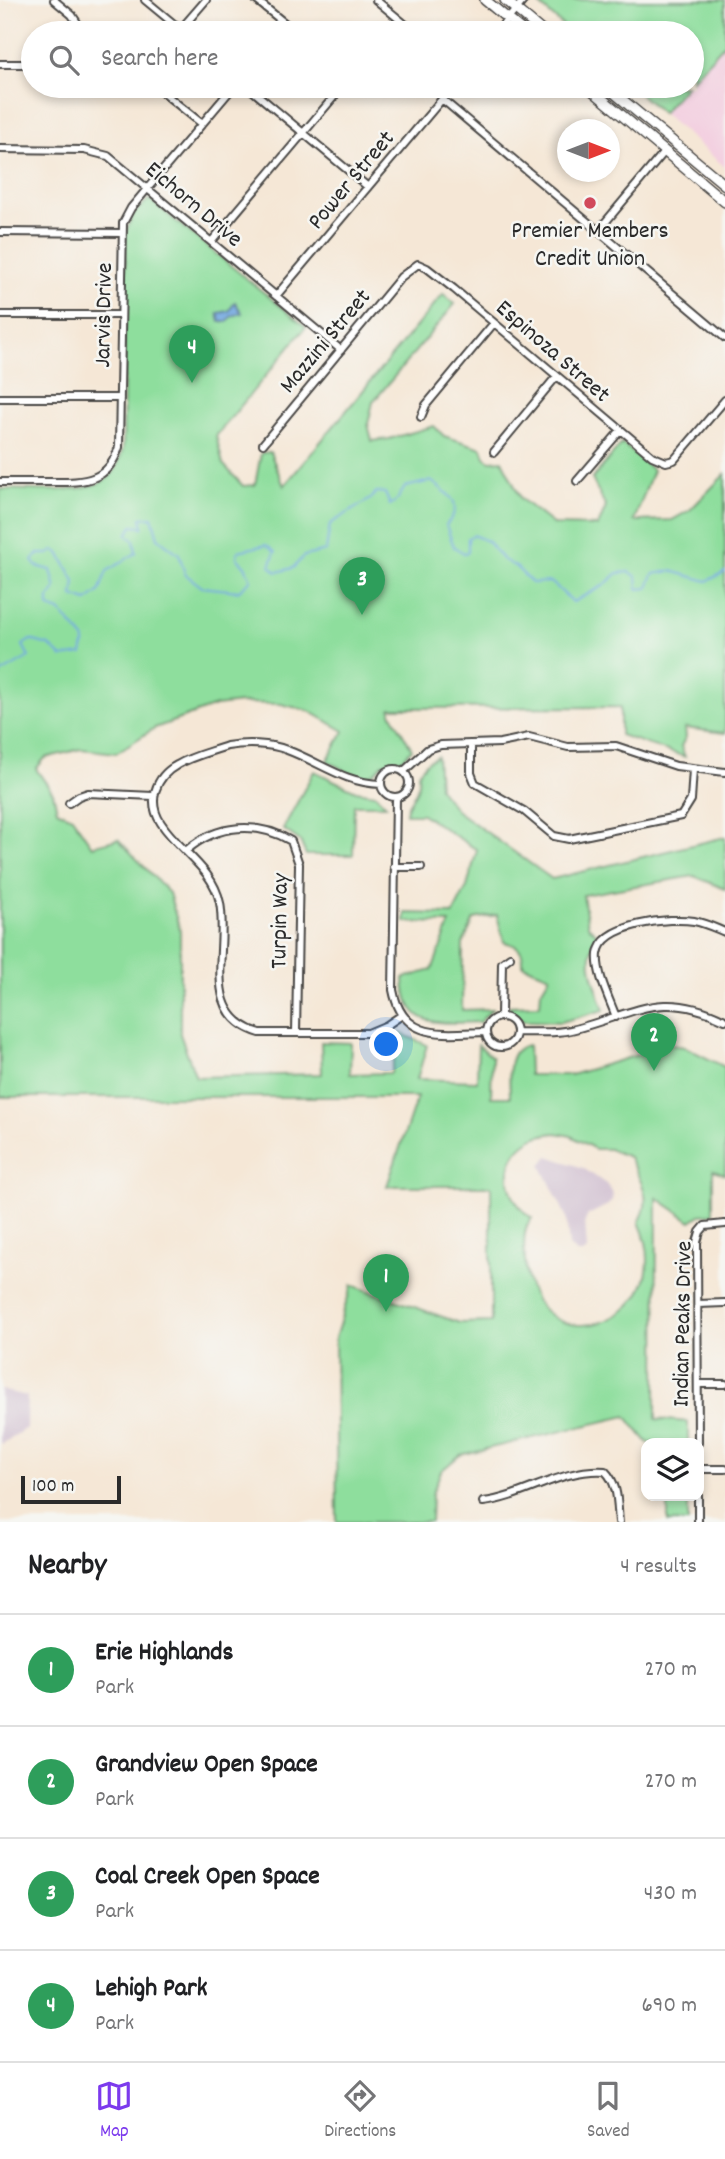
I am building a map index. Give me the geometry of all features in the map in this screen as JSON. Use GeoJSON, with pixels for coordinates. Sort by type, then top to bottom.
{"type":"FeatureCollection","features":[{"type":"Feature","properties":{"kind":"main road"},"geometry":{"type":"LineString","coordinates":[[485,0],[510,21]]}},
{"type":"Feature","properties":{"kind":"main road"},"geometry":{"type":"LineString","coordinates":[[505,0],[530,21]]}},
{"type":"Feature","properties":{"kind":"main road"},"geometry":{"type":"LineString","coordinates":[[601,98],[725,202]]}},
{"type":"Feature","properties":{"kind":"main road"},"geometry":{"type":"LineString","coordinates":[[620,98],[725,185]]}},
{"type":"Feature","properties":{"kind":"street"},"geometry":{"type":"LineString","coordinates":[[54,0],[76,21]]}},
{"type":"Feature","properties":{"kind":"street"},"geometry":{"type":"LineString","coordinates":[[145,0],[170,21]]}},
{"type":"Feature","properties":{"kind":"street"},"geometry":{"type":"LineString","coordinates":[[190,21],[206,0]]}},
{"type":"Feature","properties":{"kind":"street"},"geometry":{"type":"LineString","coordinates":[[256,0],[281,21]]}},
{"type":"Feature","properties":{"kind":"street"},"geometry":{"type":"LineString","coordinates":[[376,0],[401,21]]}},
{"type":"Feature","properties":{"kind":"street"},"geometry":{"type":"LineString","coordinates":[[508,19],[524,0]]}},
{"type":"Feature","properties":{"kind":"street"},"geometry":{"type":"LineString","coordinates":[[0,64],[21,64]]}},
{"type":"Feature","properties":{"kind":"street"},"geometry":{"type":"LineString","coordinates":[[170,98],[201,123]]}},
{"type":"Feature","properties":{"kind":"street","name":"Jarvis Drive"},"geometry":{"type":"LineString","coordinates":[[0,482],[83,482],[102,474],[116,458],[119,447],[122,233],[126,216],[223,98]]}},
{"type":"Feature","properties":{"kind":"street"},"geometry":{"type":"LineString","coordinates":[[261,98],[368,187]]}},
{"type":"Feature","properties":{"kind":"street"},"geometry":{"type":"LineString","coordinates":[[212,241],[333,98]]}},
{"type":"Feature","properties":{"kind":"street"},"geometry":{"type":"LineString","coordinates":[[442,99],[725,338]]}},
{"type":"Feature","properties":{"kind":"street","name":"Power Street"},"geometry":{"type":"LineString","coordinates":[[276,296],[442,99]]}},
{"type":"Feature","properties":{"kind":"street","name":"Eichorn Drive"},"geometry":{"type":"LineString","coordinates":[[0,149],[84,150],[108,156],[341,350]]}},
{"type":"Feature","properties":{"kind":"street"},"geometry":{"type":"LineString","coordinates":[[598,231],[665,151]]}},
{"type":"Feature","properties":{"kind":"street"},"geometry":{"type":"LineString","coordinates":[[0,232],[122,233]]}},
{"type":"Feature","properties":{"kind":"street","name":"Espinoza Street"},"geometry":{"type":"LineString","coordinates":[[418,264],[454,289],[658,461],[666,463],[674,460],[725,400]]}},
{"type":"Feature","properties":{"kind":"street","name":"Mazzini Street"},"geometry":{"type":"LineString","coordinates":[[263,444],[401,277],[418,264]]}},
{"type":"Feature","properties":{"kind":"street"},"geometry":{"type":"LineString","coordinates":[[0,315],[121,315]]}},
{"type":"Feature","properties":{"kind":"street"},"geometry":{"type":"LineString","coordinates":[[421,417],[426,405],[494,323]]}},
{"type":"Feature","properties":{"kind":"street"},"geometry":{"type":"LineString","coordinates":[[494,452],[556,377]]}},
{"type":"Feature","properties":{"kind":"street"},"geometry":{"type":"LineString","coordinates":[[0,398],[120,398]]}},
{"type":"Feature","properties":{"kind":"street"},"geometry":{"type":"LineString","coordinates":[[577,481],[620,431]]}},
{"type":"Feature","properties":{"kind":"street"},"geometry":{"type":"LineString","coordinates":[[404,771],[428,749],[441,745],[500,743],[529,737],[568,747],[616,746],[676,766],[725,772]]}},
{"type":"Feature","properties":{"kind":"street"},"geometry":{"type":"LineString","coordinates":[[471,744],[471,774],[475,783],[517,806],[547,832],[561,838],[681,816],[691,800],[693,769]]}},
{"type":"Feature","properties":{"kind":"street"},"geometry":{"type":"LineString","coordinates":[[381,784],[357,783],[275,746],[236,745],[178,764],[162,777],[153,796],[156,815],[162,826],[205,872],[218,895],[222,921],[222,995],[230,1014],[247,1029],[260,1032],[368,1033],[402,1015]]}},
{"type":"Feature","properties":{"kind":"street"},"geometry":{"type":"LineString","coordinates":[[391,769],[404,771],[410,785],[405,794],[396,797],[384,792],[381,784],[383,775],[391,769]]}},
{"type":"Feature","properties":{"kind":"street"},"geometry":{"type":"LineString","coordinates":[[69,803],[88,793],[153,796]]}},
{"type":"Feature","properties":{"kind":"street"},"geometry":{"type":"LineString","coordinates":[[396,797],[393,990],[396,1004],[411,1026],[427,1032],[486,1032]]}},
{"type":"Feature","properties":{"kind":"street","name":"Turpin Way"},"geometry":{"type":"LineString","coordinates":[[187,850],[202,839],[238,827],[260,828],[291,841],[299,864],[296,1033]]}},
{"type":"Feature","properties":{"kind":"street"},"geometry":{"type":"LineString","coordinates":[[394,869],[422,867]]}},
{"type":"Feature","properties":{"kind":"street"},"geometry":{"type":"LineString","coordinates":[[616,1017],[599,965],[598,953],[611,934],[625,928],[681,920],[696,921],[725,932]]}},
{"type":"Feature","properties":{"kind":"street"},"geometry":{"type":"LineString","coordinates":[[501,1016],[502,962],[510,957]]}},
{"type":"Feature","properties":{"kind":"street"},"geometry":{"type":"LineString","coordinates":[[516,1032],[559,1032],[661,1004],[688,1005],[725,1020]]}},
{"type":"Feature","properties":{"kind":"street"},"geometry":{"type":"LineString","coordinates":[[501,1016],[512,1021],[516,1032],[513,1041],[500,1047],[490,1042],[486,1032],[492,1019],[501,1016]]}},
{"type":"Feature","properties":{"kind":"street","name":"Indian Peaks Drive"},"geometry":{"type":"LineString","coordinates":[[698,1438],[697,1242],[705,1226],[725,1224]]}},
{"type":"Feature","properties":{"kind":"street"},"geometry":{"type":"LineString","coordinates":[[698,1304],[725,1303]]}},
{"type":"Feature","properties":{"kind":"street"},"geometry":{"type":"LineString","coordinates":[[698,1384],[725,1384]]}},
{"type":"Feature","properties":{"kind":"street"},"geometry":{"type":"LineString","coordinates":[[704,1469],[725,1469]]}},
{"type":"Feature","properties":{"kind":"street"},"geometry":{"type":"LineString","coordinates":[[483,1502],[497,1500],[559,1478],[595,1470],[605,1471],[613,1479],[616,1488],[619,1522]]}},
{"type":"Feature","properties":{"kind":"street"},"geometry":{"type":"LineString","coordinates":[[698,1501],[698,1522]]}},
{"type":"Feature","properties":{"kind":"shaded area"},"geometry":{"type":"Polygon","coordinates":[[[725,43],[725,167],[662,113],[675,98],[704,98],[704,67],[725,43]]]}},
{"type":"Feature","properties":{"kind":"shaded area"},"geometry":{"type":"Polygon","coordinates":[[[548,1156],[583,1168],[606,1184],[613,1193],[608,1205],[588,1215],[585,1221],[587,1250],[583,1253],[577,1253],[569,1246],[566,1216],[541,1165],[548,1156]]]}},
{"type":"Feature","properties":{"kind":"shaded area"},"geometry":{"type":"Polygon","coordinates":[[[0,1390],[27,1396],[26,1428],[2,1444],[0,1441],[0,1390]]]}},
{"type":"Feature","properties":{"kind":"green space"},"geometry":{"type":"Polygon","coordinates":[[[543,0],[725,0],[725,43],[704,67],[704,21],[558,21],[540,5],[543,0]]]}},
{"type":"Feature","properties":{"kind":"green space"},"geometry":{"type":"Polygon","coordinates":[[[645,98],[675,98],[662,113],[645,98]]]}},
{"type":"Feature","properties":{"kind":"green space"},"geometry":{"type":"Polygon","coordinates":[[[149,199],[306,327],[216,436],[223,464],[243,486],[255,485],[261,453],[270,452],[284,486],[443,294],[455,304],[373,402],[368,424],[372,441],[434,426],[444,436],[482,448],[485,457],[490,461],[502,460],[521,499],[554,525],[598,526],[606,507],[592,479],[622,443],[653,470],[634,521],[672,520],[690,510],[725,474],[725,733],[685,728],[686,737],[681,746],[685,757],[620,735],[620,707],[391,708],[391,713],[412,749],[402,760],[384,763],[373,774],[359,778],[327,761],[344,731],[309,711],[281,704],[241,703],[215,706],[155,728],[116,753],[81,749],[45,758],[36,769],[53,793],[57,810],[72,817],[92,846],[118,839],[169,893],[180,931],[180,1034],[196,1077],[322,1074],[321,1042],[351,1043],[350,1074],[391,1073],[400,1033],[427,1045],[417,1079],[477,1081],[478,1045],[492,1057],[491,1097],[510,1097],[509,1074],[512,1058],[515,1052],[528,1045],[529,1075],[571,1075],[671,1045],[685,1047],[725,1067],[725,1174],[713,1170],[713,1214],[700,1215],[691,1221],[657,1198],[656,1419],[688,1422],[688,1438],[644,1438],[626,1416],[460,1455],[441,1471],[432,1494],[431,1522],[337,1522],[335,1338],[352,1285],[460,1323],[491,1322],[491,1186],[387,1186],[417,1097],[0,1097],[0,489],[75,489],[103,481],[116,469],[123,449],[126,232],[133,214],[149,199]],[[556,1133],[539,1136],[520,1148],[509,1168],[511,1190],[516,1201],[532,1218],[524,1243],[525,1260],[534,1295],[552,1316],[576,1325],[602,1322],[625,1309],[642,1287],[648,1258],[639,1222],[645,1205],[644,1189],[629,1157],[609,1149],[595,1149],[571,1136],[556,1133]]]}},
{"type":"Feature","properties":{"kind":"green space"},"geometry":{"type":"Polygon","coordinates":[[[437,756],[439,788],[457,811],[552,879],[725,837],[725,889],[694,876],[583,895],[588,926],[597,934],[591,963],[604,1010],[561,1022],[523,1021],[510,1011],[509,1006],[540,1005],[541,991],[550,976],[523,965],[519,949],[504,942],[497,915],[474,919],[463,944],[462,1010],[492,1009],[480,1022],[427,1020],[411,1007],[404,978],[432,970],[450,923],[405,922],[405,913],[453,914],[467,887],[477,850],[422,814],[406,814],[418,787],[418,773],[427,762],[437,756]]]}},
{"type":"Feature","properties":{"kind":"green space"},"geometry":{"type":"Polygon","coordinates":[[[314,771],[356,791],[375,794],[386,805],[354,805],[353,855],[306,855],[300,841],[283,829],[314,771]]]}},
{"type":"Feature","properties":{"kind":"green space"},"geometry":{"type":"Polygon","coordinates":[[[668,1501],[688,1501],[688,1522],[668,1522],[668,1501]]]}},
{"type":"Feature","properties":{"kind":"water"},"geometry":{"type":"Polygon","coordinates":[[[235,302],[242,313],[232,316],[227,322],[220,322],[218,313],[229,311],[235,302]]]}},
{"type":"Feature","properties":{"kind":"waterway"},"geometry":{"type":"LineString","coordinates":[[0,674],[29,657],[23,645],[30,640],[49,645],[62,657],[82,654],[85,640],[60,611],[49,607],[49,598],[56,589],[51,570],[36,566],[32,561],[39,554],[49,554],[55,550],[75,581],[73,596],[87,601],[99,592],[107,571],[136,553],[134,540],[127,535],[132,526],[143,527],[141,518],[152,517],[158,538],[179,554],[185,574],[202,587],[238,591],[251,580],[245,566],[237,558],[238,551],[266,545],[275,552],[270,566],[277,572],[293,568],[304,556],[326,551],[330,524],[372,498],[376,492],[385,493],[390,505],[397,500],[405,487],[431,481],[449,495],[455,505],[452,518],[446,525],[454,547],[464,553],[468,552],[468,538],[473,535],[487,541],[502,559],[516,567],[532,583],[551,582],[573,602],[603,586],[618,573],[630,572],[637,577],[638,589],[648,588],[653,574],[671,571],[707,581],[725,572]]}},
{"type":"Feature","properties":{"kind":"place","name":"Premier Members Credit Union"},"geometry":{"type":"Point","coordinates":[590,203]}},
{"type":"Feature","properties":{"kind":"place","name":"Lehigh Park"},"geometry":{"type":"Point","coordinates":[192,383]}},
{"type":"Feature","properties":{"kind":"place","name":"Coal Creek Open Space"},"geometry":{"type":"Point","coordinates":[362,615]}},
{"type":"Feature","properties":{"kind":"place","name":"Grandview Open Space"},"geometry":{"type":"Point","coordinates":[654,1071]}},
{"type":"Feature","properties":{"kind":"place","name":"Erie Highlands"},"geometry":{"type":"Point","coordinates":[386,1312]}}]}
